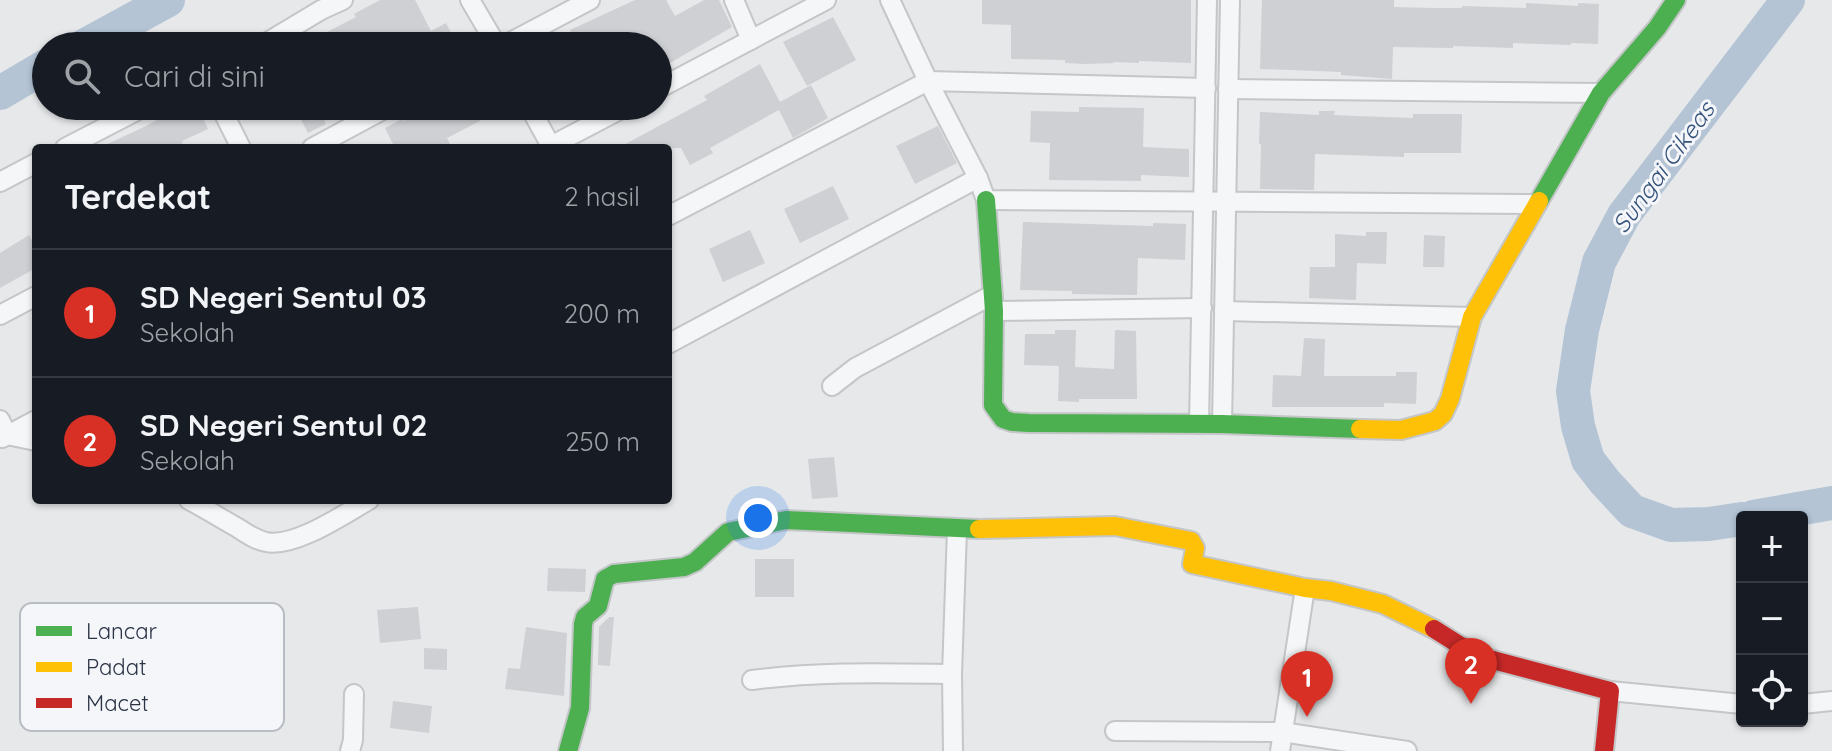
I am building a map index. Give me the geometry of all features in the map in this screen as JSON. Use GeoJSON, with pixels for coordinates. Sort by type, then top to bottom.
{"type":"FeatureCollection","features":[{"type":"Feature","properties":{"kind":"street"},"geometry":{"type":"LineString","coordinates":[[281,32],[320,5],[343,0]]}},
{"type":"Feature","properties":{"kind":"street"},"geometry":{"type":"LineString","coordinates":[[470,0],[491,32]]}},
{"type":"Feature","properties":{"kind":"street"},"geometry":{"type":"LineString","coordinates":[[527,32],[590,0]]}},
{"type":"Feature","properties":{"kind":"street"},"geometry":{"type":"LineString","coordinates":[[734,0],[751,40]]}},
{"type":"Feature","properties":{"kind":"street"},"geometry":{"type":"LineString","coordinates":[[672,82],[826,0]]}},
{"type":"Feature","properties":{"kind":"street"},"geometry":{"type":"LineString","coordinates":[[890,0],[986,200],[993,303],[993,405],[1002,419],[1029,423],[1222,424],[1401,430],[1435,421],[1443,414],[1450,399],[1472,317],[1601,93],[1657,28],[1676,0]]}},
{"type":"Feature","properties":{"kind":"street"},"geometry":{"type":"LineString","coordinates":[[1199,424],[1207,0]]}},
{"type":"Feature","properties":{"kind":"street"},"geometry":{"type":"LineString","coordinates":[[1222,424],[1230,0]]}},
{"type":"Feature","properties":{"kind":"street"},"geometry":{"type":"LineString","coordinates":[[672,214],[928,81],[1206,88]]}},
{"type":"Feature","properties":{"kind":"street"},"geometry":{"type":"LineString","coordinates":[[1228,89],[1601,93]]}},
{"type":"Feature","properties":{"kind":"street"},"geometry":{"type":"LineString","coordinates":[[73,144],[119,120]]}},
{"type":"Feature","properties":{"kind":"street"},"geometry":{"type":"LineString","coordinates":[[227,120],[239,144]]}},
{"type":"Feature","properties":{"kind":"street"},"geometry":{"type":"LineString","coordinates":[[319,144],[364,120]]}},
{"type":"Feature","properties":{"kind":"street"},"geometry":{"type":"LineString","coordinates":[[536,120],[548,144]]}},
{"type":"Feature","properties":{"kind":"street"},"geometry":{"type":"LineString","coordinates":[[556,144],[601,120]]}},
{"type":"Feature","properties":{"kind":"street"},"geometry":{"type":"LineString","coordinates":[[0,182],[32,165]]}},
{"type":"Feature","properties":{"kind":"street"},"geometry":{"type":"LineString","coordinates":[[672,342],[978,178]]}},
{"type":"Feature","properties":{"kind":"street"},"geometry":{"type":"LineString","coordinates":[[986,200],[1537,204]]}},
{"type":"Feature","properties":{"kind":"street"},"geometry":{"type":"LineString","coordinates":[[0,315],[32,298]]}},
{"type":"Feature","properties":{"kind":"street"},"geometry":{"type":"LineString","coordinates":[[832,386],[855,368],[993,303],[1202,308]]}},
{"type":"Feature","properties":{"kind":"street"},"geometry":{"type":"LineString","coordinates":[[1224,311],[1472,317]]}},
{"type":"Feature","properties":{"kind":"street"},"geometry":{"type":"LineString","coordinates":[[2,432],[32,421]]}},
{"type":"Feature","properties":{"kind":"street"},"geometry":{"type":"LineString","coordinates":[[2,432],[32,440]]}},
{"type":"Feature","properties":{"kind":"street"},"geometry":{"type":"LineString","coordinates":[[196,504],[254,538],[277,543],[315,530],[362,504]]}},
{"type":"Feature","properties":{"kind":"street"},"geometry":{"type":"LineString","coordinates":[[568,751],[580,708],[583,624],[585,617],[598,606],[602,583],[608,576],[684,567],[695,562],[728,532],[786,520],[957,529],[1115,526],[1191,541],[1195,548],[1192,564],[1383,604],[1489,659],[1610,691],[1736,703]]}},
{"type":"Feature","properties":{"kind":"street"},"geometry":{"type":"LineString","coordinates":[[953,751],[957,529]]}},
{"type":"Feature","properties":{"kind":"street"},"geometry":{"type":"LineString","coordinates":[[1281,742],[1305,588]]}},
{"type":"Feature","properties":{"kind":"street"},"geometry":{"type":"LineString","coordinates":[[752,680],[815,673],[952,674]]}},
{"type":"Feature","properties":{"kind":"street"},"geometry":{"type":"LineString","coordinates":[[1604,751],[1610,691]]}},
{"type":"Feature","properties":{"kind":"street"},"geometry":{"type":"LineString","coordinates":[[350,751],[354,694]]}},
{"type":"Feature","properties":{"kind":"street"},"geometry":{"type":"LineString","coordinates":[[1808,703],[1832,701]]}},
{"type":"Feature","properties":{"kind":"street"},"geometry":{"type":"LineString","coordinates":[[1115,731],[1407,751]]}},
{"type":"Feature","properties":{"kind":"building"},"geometry":{"type":"Polygon","coordinates":[[[380,0],[415,0],[431,31],[446,23],[451,32],[327,32],[356,17],[354,14],[380,0]]]}},
{"type":"Feature","properties":{"kind":"building"},"geometry":{"type":"Polygon","coordinates":[[[635,0],[666,0],[675,16],[704,0],[719,0],[732,27],[672,62],[672,32],[570,30],[635,0]]]}},
{"type":"Feature","properties":{"kind":"building"},"geometry":{"type":"Polygon","coordinates":[[[982,0],[1191,0],[1191,63],[1139,61],[1086,64],[1065,63],[1065,60],[1011,59],[1011,25],[982,24],[982,0]]]}},
{"type":"Feature","properties":{"kind":"building"},"geometry":{"type":"Polygon","coordinates":[[[1262,0],[1394,0],[1394,7],[1433,8],[1526,8],[1526,3],[1599,4],[1598,44],[1513,43],[1513,48],[1393,47],[1392,79],[1341,75],[1341,72],[1260,69],[1262,0]]]}},
{"type":"Feature","properties":{"kind":"building"},"geometry":{"type":"Polygon","coordinates":[[[833,17],[856,60],[807,86],[783,42],[833,17]]]}},
{"type":"Feature","properties":{"kind":"building"},"geometry":{"type":"Polygon","coordinates":[[[760,64],[780,102],[811,85],[828,118],[793,138],[779,110],[710,148],[713,153],[690,165],[681,148],[672,148],[672,144],[625,144],[707,100],[704,96],[760,64]]]}},
{"type":"Feature","properties":{"kind":"building"},"geometry":{"type":"Polygon","coordinates":[[[1079,107],[1144,108],[1143,147],[1189,149],[1189,177],[1141,175],[1141,181],[1049,180],[1050,143],[1030,142],[1031,111],[1079,112],[1079,107]]]}},
{"type":"Feature","properties":{"kind":"building"},"geometry":{"type":"Polygon","coordinates":[[[1319,111],[1335,111],[1334,115],[1413,118],[1413,114],[1462,114],[1461,153],[1404,153],[1404,157],[1315,154],[1314,190],[1260,189],[1260,112],[1319,115],[1319,111]]]}},
{"type":"Feature","properties":{"kind":"building"},"geometry":{"type":"Polygon","coordinates":[[[157,120],[204,120],[208,129],[181,144],[108,144],[157,120]]]}},
{"type":"Feature","properties":{"kind":"building"},"geometry":{"type":"Polygon","coordinates":[[[301,120],[326,120],[326,124],[308,133],[301,120]]]}},
{"type":"Feature","properties":{"kind":"building"},"geometry":{"type":"Polygon","coordinates":[[[403,121],[480,121],[447,138],[450,144],[393,144],[385,128],[403,121]]]}},
{"type":"Feature","properties":{"kind":"building"},"geometry":{"type":"Polygon","coordinates":[[[938,126],[957,163],[915,184],[896,146],[938,126]]]}},
{"type":"Feature","properties":{"kind":"building"},"geometry":{"type":"Polygon","coordinates":[[[833,186],[849,219],[800,243],[784,209],[833,186]]]}},
{"type":"Feature","properties":{"kind":"building"},"geometry":{"type":"Polygon","coordinates":[[[1023,222],[1153,226],[1153,223],[1186,224],[1185,260],[1138,258],[1137,295],[1020,290],[1023,222]]]}},
{"type":"Feature","properties":{"kind":"building"},"geometry":{"type":"Polygon","coordinates":[[[750,230],[765,263],[723,282],[709,249],[750,230]]]}},
{"type":"Feature","properties":{"kind":"building"},"geometry":{"type":"Polygon","coordinates":[[[1366,232],[1387,232],[1386,264],[1357,263],[1356,300],[1309,298],[1310,267],[1335,267],[1335,234],[1366,236],[1366,232]]]}},
{"type":"Feature","properties":{"kind":"building"},"geometry":{"type":"Polygon","coordinates":[[[29,235],[32,241],[32,270],[0,288],[0,253],[29,235]]]}},
{"type":"Feature","properties":{"kind":"building"},"geometry":{"type":"Polygon","coordinates":[[[1424,235],[1445,236],[1444,267],[1423,267],[1424,235]]]}},
{"type":"Feature","properties":{"kind":"building"},"geometry":{"type":"Polygon","coordinates":[[[1055,330],[1076,330],[1075,367],[1114,369],[1115,330],[1136,331],[1137,399],[1058,401],[1059,366],[1024,365],[1025,334],[1055,334],[1055,330]]]}},
{"type":"Feature","properties":{"kind":"building"},"geometry":{"type":"Polygon","coordinates":[[[1304,338],[1325,339],[1324,376],[1396,376],[1396,372],[1417,372],[1416,404],[1272,407],[1273,375],[1301,376],[1304,338]]]}},
{"type":"Feature","properties":{"kind":"building"},"geometry":{"type":"Polygon","coordinates":[[[834,457],[838,497],[812,499],[808,459],[834,457]]]}},
{"type":"Feature","properties":{"kind":"building"},"geometry":{"type":"Polygon","coordinates":[[[755,559],[794,559],[794,597],[755,597],[755,559]]]}},
{"type":"Feature","properties":{"kind":"building"},"geometry":{"type":"Polygon","coordinates":[[[548,568],[586,569],[585,592],[547,591],[548,568]]]}},
{"type":"Feature","properties":{"kind":"building"},"geometry":{"type":"Polygon","coordinates":[[[418,607],[421,639],[380,643],[377,610],[418,607]]]}},
{"type":"Feature","properties":{"kind":"building"},"geometry":{"type":"Polygon","coordinates":[[[609,617],[614,617],[610,666],[598,665],[599,627],[609,617]]]}},
{"type":"Feature","properties":{"kind":"building"},"geometry":{"type":"Polygon","coordinates":[[[526,627],[567,633],[564,696],[505,689],[508,668],[520,669],[526,627]]]}},
{"type":"Feature","properties":{"kind":"building"},"geometry":{"type":"Polygon","coordinates":[[[424,648],[447,649],[447,670],[424,669],[424,648]]]}},
{"type":"Feature","properties":{"kind":"building"},"geometry":{"type":"Polygon","coordinates":[[[393,701],[432,706],[429,733],[390,728],[393,701]]]}},
{"type":"Feature","properties":{"kind":"waterway","name":"Sungai Cikeas"},"geometry":{"type":"LineString","coordinates":[[110,32],[168,0]]}},
{"type":"Feature","properties":{"kind":"waterway","name":"Sungai Cikeas"},"geometry":{"type":"LineString","coordinates":[[1736,520],[1671,525],[1632,511],[1588,460],[1578,426],[1573,391],[1582,330],[1599,262],[1624,215],[1788,0]]}},
{"type":"Feature","properties":{"kind":"waterway","name":"Sungai Cikeas"},"geometry":{"type":"LineString","coordinates":[[0,93],[32,74]]}},
{"type":"Feature","properties":{"kind":"waterway","name":"Sungai Cikeas"},"geometry":{"type":"LineString","coordinates":[[1787,511],[1832,503]]}},
{"type":"Feature","properties":{"kind":"traffic: fast"},"geometry":{"type":"LineString","coordinates":[[1539,201],[1601,93],[1657,28],[1676,0]]}},
{"type":"Feature","properties":{"kind":"traffic: fast"},"geometry":{"type":"LineString","coordinates":[[986,200],[994,311],[993,405],[1003,419],[1029,423],[1222,424],[1360,429]]}},
{"type":"Feature","properties":{"kind":"traffic: fast"},"geometry":{"type":"LineString","coordinates":[[568,751],[580,708],[583,624],[585,617],[598,606],[605,579],[614,574],[684,567],[695,562],[728,532],[786,520],[979,529]]}},
{"type":"Feature","properties":{"kind":"traffic: slow"},"geometry":{"type":"LineString","coordinates":[[1360,429],[1401,430],[1435,421],[1443,414],[1450,399],[1472,317],[1539,201]]}},
{"type":"Feature","properties":{"kind":"traffic: slow"},"geometry":{"type":"LineString","coordinates":[[979,529],[1115,526],[1191,541],[1195,548],[1192,564],[1383,604],[1434,629]]}},
{"type":"Feature","properties":{"kind":"traffic: jam"},"geometry":{"type":"LineString","coordinates":[[1434,629],[1489,659],[1610,691],[1604,751]]}},
{"type":"Feature","properties":{"kind":"place","name":"SD Negeri Sentul 02"},"geometry":{"type":"Point","coordinates":[1471,704]}},
{"type":"Feature","properties":{"kind":"place","name":"SD Negeri Sentul 03"},"geometry":{"type":"Point","coordinates":[1307,717]}}]}
